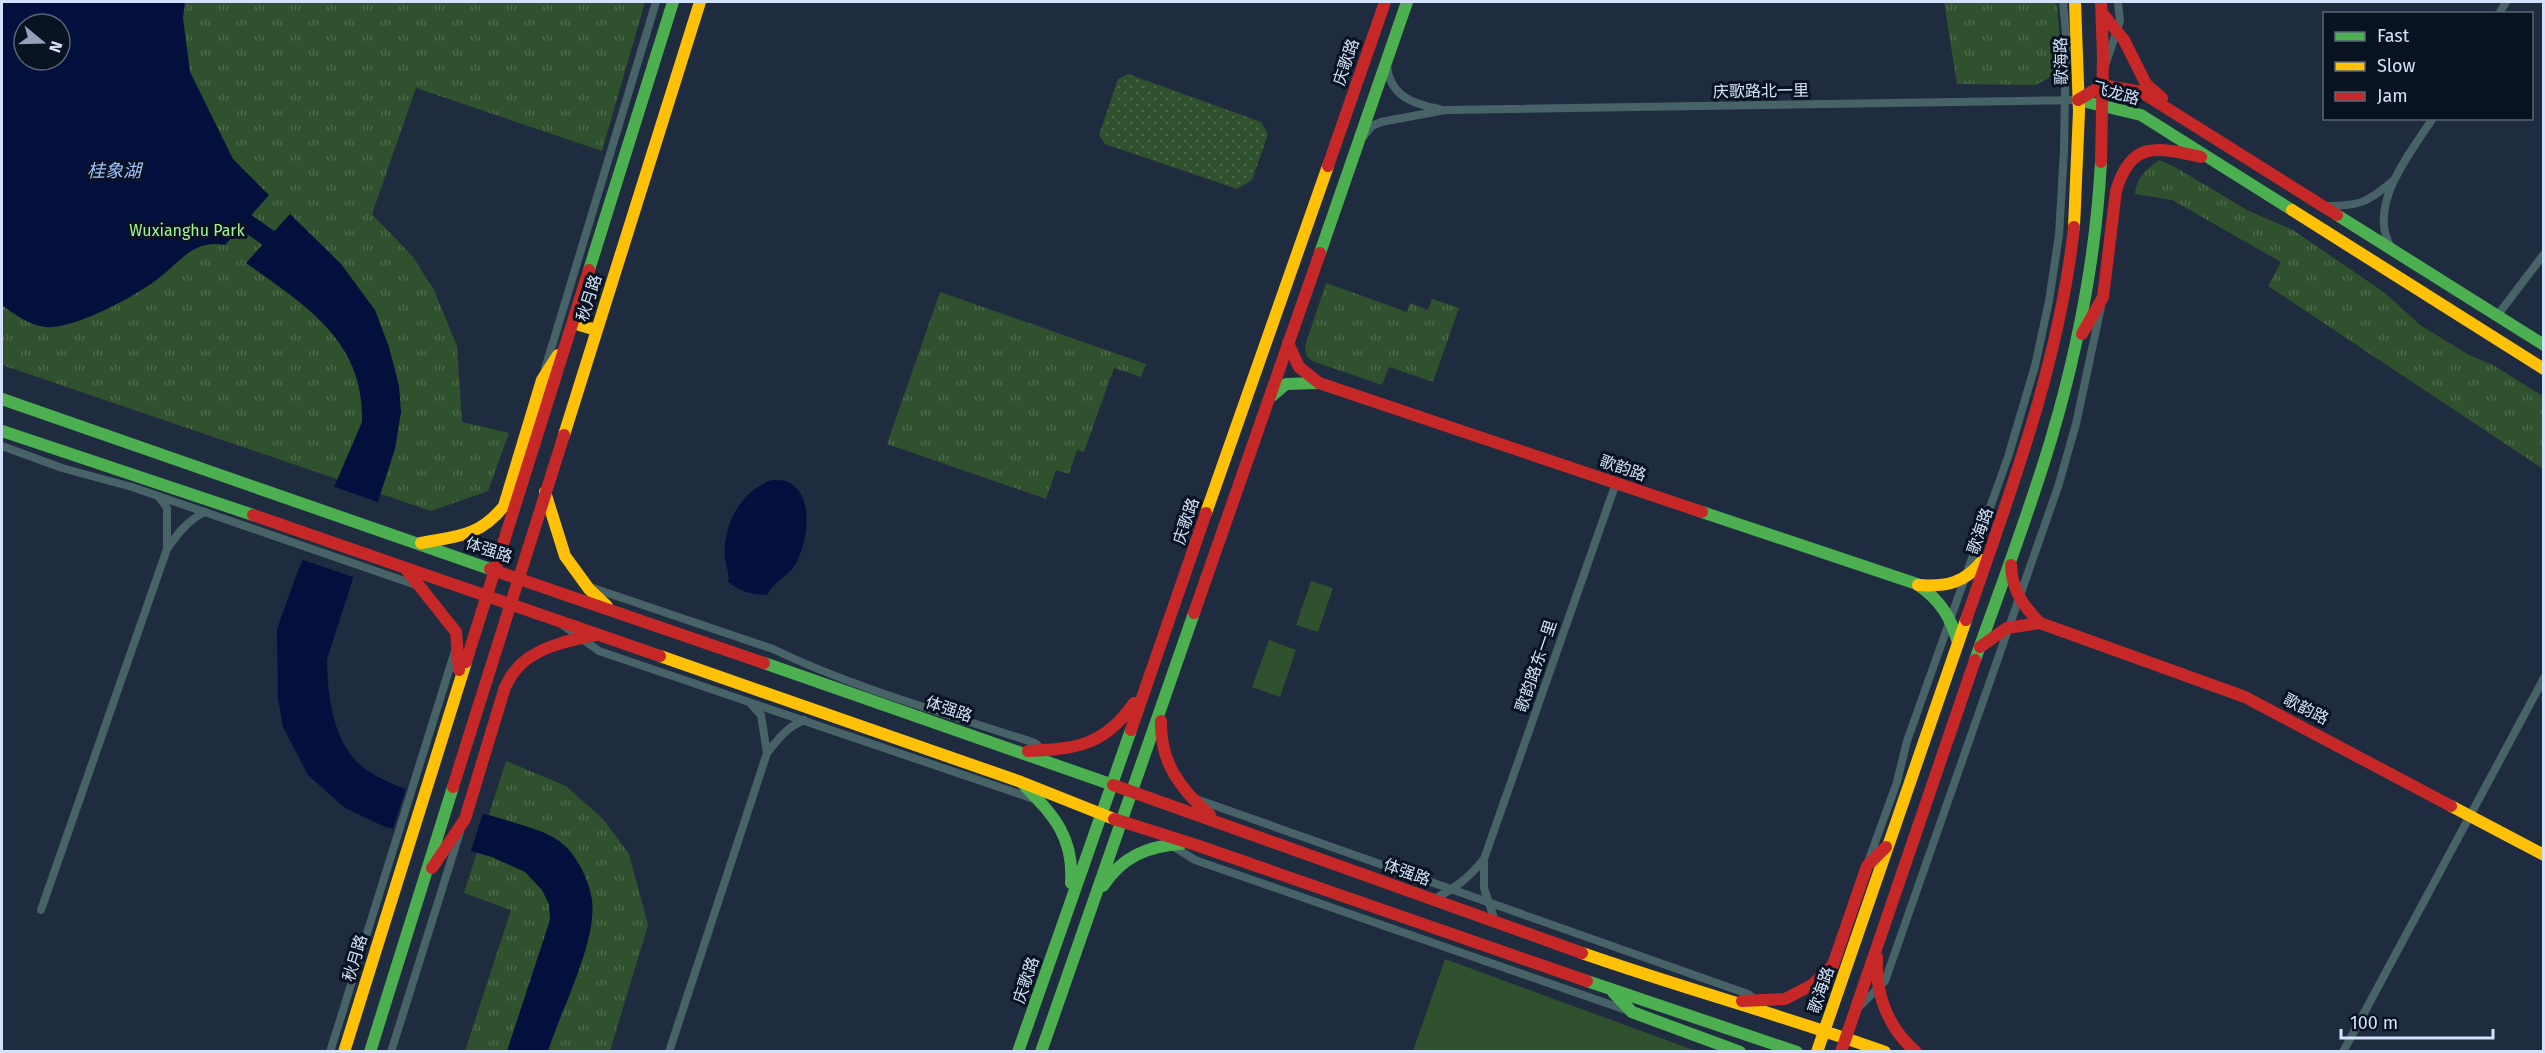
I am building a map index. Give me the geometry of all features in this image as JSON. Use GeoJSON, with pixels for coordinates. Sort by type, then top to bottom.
{"type":"FeatureCollection","features":[{"type":"Feature","properties":{"kind":"main road","name":"秋月路"},"geometry":{"type":"LineString","coordinates":[[344,1052],[673,2]]}},
{"type":"Feature","properties":{"kind":"main road","name":"秋月路"},"geometry":{"type":"LineString","coordinates":[[423,882],[700,2]]}},
{"type":"Feature","properties":{"kind":"main road","name":"庆歌路"},"geometry":{"type":"LineString","coordinates":[[1018,1052],[1385,2]]}},
{"type":"Feature","properties":{"kind":"main road"},"geometry":{"type":"LineString","coordinates":[[1041,1052],[1407,2]]}},
{"type":"Feature","properties":{"kind":"main road","name":"歌海路"},"geometry":{"type":"LineString","coordinates":[[1817,1052],[2031,432],[2051,366],[2066,292],[2077,202],[2079,57],[2075,2]]}},
{"type":"Feature","properties":{"kind":"main road"},"geometry":{"type":"LineString","coordinates":[[2101,7],[2116,32],[2124,40],[2146,84],[2185,119]]}},
{"type":"Feature","properties":{"kind":"main road"},"geometry":{"type":"LineString","coordinates":[[1841,1052],[2052,437],[2077,343],[2087,293],[2098,202],[2103,85],[2101,7]]}},
{"type":"Feature","properties":{"kind":"main road","name":"飞龙路"},"geometry":{"type":"LineString","coordinates":[[2078,100],[2103,85],[2141,92],[2544,345]]}},
{"type":"Feature","properties":{"kind":"main road","name":"飞龙路"},"geometry":{"type":"LineString","coordinates":[[2078,100],[2140,116],[2544,369]]}},
{"type":"Feature","properties":{"kind":"main road"},"geometry":{"type":"LineString","coordinates":[[2077,343],[2103,297],[2116,191],[2124,168],[2137,154],[2148,149],[2163,148],[2210,159]]}},
{"type":"Feature","properties":{"kind":"main road"},"geometry":{"type":"LineString","coordinates":[[573,323],[596,330]]}},
{"type":"Feature","properties":{"kind":"main road"},"geometry":{"type":"LineString","coordinates":[[415,543],[469,534],[492,521],[504,506],[542,380],[567,342]]}},
{"type":"Feature","properties":{"kind":"main road","name":"歌韵路"},"geometry":{"type":"LineString","coordinates":[[1288,343],[1299,367],[1319,383]]}},
{"type":"Feature","properties":{"kind":"main road","name":"歌韵路"},"geometry":{"type":"LineString","coordinates":[[1267,404],[1275,391],[1286,384],[1319,383],[1917,584],[1939,586],[1964,581]]}},
{"type":"Feature","properties":{"kind":"main road","name":"体强路"},"geometry":{"type":"LineString","coordinates":[[2,399],[1131,790],[1656,979],[1824,1030],[1885,1052]]}},
{"type":"Feature","properties":{"kind":"main road"},"geometry":{"type":"LineString","coordinates":[[2,431],[510,603],[1021,782],[1120,822],[1196,845],[1797,1052]]}},
{"type":"Feature","properties":{"kind":"main road"},"geometry":{"type":"LineString","coordinates":[[545,492],[565,556],[587,587],[610,609]]}},
{"type":"Feature","properties":{"kind":"main road"},"geometry":{"type":"LineString","coordinates":[[1964,581],[1975,572],[1991,549]]}},
{"type":"Feature","properties":{"kind":"main road"},"geometry":{"type":"LineString","coordinates":[[2011,556],[2011,580],[2019,600],[2040,622]]}},
{"type":"Feature","properties":{"kind":"main road"},"geometry":{"type":"LineString","coordinates":[[404,567],[456,632],[458,686]]}},
{"type":"Feature","properties":{"kind":"main road","name":"歌韵路"},"geometry":{"type":"LineString","coordinates":[[1917,584],[1935,596],[1951,619],[1958,644]]}},
{"type":"Feature","properties":{"kind":"main road"},"geometry":{"type":"LineString","coordinates":[[1979,648],[1994,634],[2009,626],[2040,622]]}},
{"type":"Feature","properties":{"kind":"main road","name":"歌韵路"},"geometry":{"type":"LineString","coordinates":[[2040,622],[2245,697],[2544,855]]}},
{"type":"Feature","properties":{"kind":"main road"},"geometry":{"type":"LineString","coordinates":[[1167,624],[1187,631]]}},
{"type":"Feature","properties":{"kind":"main road"},"geometry":{"type":"LineString","coordinates":[[370,1052],[423,882],[465,819],[506,687],[516,669],[531,658],[580,638],[598,634]]}},
{"type":"Feature","properties":{"kind":"main road"},"geometry":{"type":"LineString","coordinates":[[1019,751],[1078,747],[1102,738],[1113,730],[1128,713],[1146,685]]}},
{"type":"Feature","properties":{"kind":"main road"},"geometry":{"type":"LineString","coordinates":[[1166,692],[1160,734],[1163,753],[1169,769],[1192,798],[1218,822]]}},
{"type":"Feature","properties":{"kind":"main road"},"geometry":{"type":"LineString","coordinates":[[1021,782],[1059,824],[1069,845],[1073,866],[1066,913]]}},
{"type":"Feature","properties":{"kind":"main road"},"geometry":{"type":"LineString","coordinates":[[1087,920],[1104,883],[1118,865],[1133,855],[1170,844],[1196,845]]}},
{"type":"Feature","properties":{"kind":"main road"},"geometry":{"type":"LineString","coordinates":[[1726,1000],[1785,999],[1812,985],[1833,965],[1867,866],[1889,844]]}},
{"type":"Feature","properties":{"kind":"main road"},"geometry":{"type":"LineString","coordinates":[[1880,937],[1876,967],[1882,1000],[1897,1031],[1906,1044],[1916,1052]]}},
{"type":"Feature","properties":{"kind":"main road"},"geometry":{"type":"LineString","coordinates":[[1610,989],[1632,1012],[1740,1052]]}},
{"type":"Feature","properties":{"kind":"street"},"geometry":{"type":"LineString","coordinates":[[542,380],[656,2]]}},
{"type":"Feature","properties":{"kind":"street"},"geometry":{"type":"LineString","coordinates":[[1867,866],[1897,782],[1907,741],[2030,386],[2049,301],[2059,235],[2065,99],[2066,33],[2063,2]]}},
{"type":"Feature","properties":{"kind":"street"},"geometry":{"type":"LineString","coordinates":[[2103,72],[2120,21],[2118,2]]}},
{"type":"Feature","properties":{"kind":"street","name":"庆歌路北一里"},"geometry":{"type":"LineString","coordinates":[[1387,61],[1388,75],[1400,94],[1421,106],[1445,110]]}},
{"type":"Feature","properties":{"kind":"street","name":"庆歌路北一里"},"geometry":{"type":"LineString","coordinates":[[1358,144],[1372,126],[1382,122],[1445,110],[2078,100]]}},
{"type":"Feature","properties":{"kind":"street"},"geometry":{"type":"LineString","coordinates":[[2393,250],[2385,238],[2383,221],[2394,179],[2432,120]]}},
{"type":"Feature","properties":{"kind":"street"},"geometry":{"type":"LineString","coordinates":[[2324,207],[2348,206],[2366,202],[2394,179]]}},
{"type":"Feature","properties":{"kind":"street"},"geometry":{"type":"LineString","coordinates":[[2497,316],[2544,254]]}},
{"type":"Feature","properties":{"kind":"street"},"geometry":{"type":"LineString","coordinates":[[1855,1010],[1885,981],[2019,600],[2058,487],[2076,424],[2103,297]]}},
{"type":"Feature","properties":{"kind":"street"},"geometry":{"type":"LineString","coordinates":[[2,446],[62,468],[159,496],[421,587]]}},
{"type":"Feature","properties":{"kind":"street","name":"歌韵路东一里"},"geometry":{"type":"LineString","coordinates":[[1434,899],[1452,890],[1471,876],[1484,858],[1616,483]]}},
{"type":"Feature","properties":{"kind":"street"},"geometry":{"type":"LineString","coordinates":[[159,496],[167,508],[167,549]]}},
{"type":"Feature","properties":{"kind":"street"},"geometry":{"type":"LineString","coordinates":[[41,910],[167,549],[193,518],[205,512]]}},
{"type":"Feature","properties":{"kind":"street"},"geometry":{"type":"LineString","coordinates":[[587,587],[773,649],[800,662],[858,683],[1035,743],[1064,767]]}},
{"type":"Feature","properties":{"kind":"street"},"geometry":{"type":"LineString","coordinates":[[554,619],[599,651],[1038,800]]}},
{"type":"Feature","properties":{"kind":"street"},"geometry":{"type":"LineString","coordinates":[[330,1052],[457,644]]}},
{"type":"Feature","properties":{"kind":"street"},"geometry":{"type":"LineString","coordinates":[[2343,1052],[2544,678]]}},
{"type":"Feature","properties":{"kind":"street"},"geometry":{"type":"LineString","coordinates":[[751,704],[761,715],[767,753]]}},
{"type":"Feature","properties":{"kind":"street"},"geometry":{"type":"LineString","coordinates":[[669,1052],[767,753],[786,731],[804,720]]}},
{"type":"Feature","properties":{"kind":"street"},"geometry":{"type":"LineString","coordinates":[[1192,798],[1748,994],[1779,1016]]}},
{"type":"Feature","properties":{"kind":"street"},"geometry":{"type":"LineString","coordinates":[[391,1052],[465,819]]}},
{"type":"Feature","properties":{"kind":"street"},"geometry":{"type":"LineString","coordinates":[[1150,832],[1195,861],[1632,1012]]}},
{"type":"Feature","properties":{"kind":"street","name":"歌韵路东一里"},"geometry":{"type":"LineString","coordinates":[[1484,858],[1484,888],[1496,921]]}},
{"type":"Feature","properties":{"kind":"green space","name":"Wuxianghu Park"},"geometry":{"type":"Polygon","coordinates":[[[2,2],[645,2],[602,151],[416,88],[372,214],[413,257],[434,290],[457,346],[462,422],[509,433],[488,491],[431,511],[2,365],[2,2]]]}},
{"type":"Feature","properties":{"kind":"green space"},"geometry":{"type":"Polygon","coordinates":[[[1944,2],[2057,2],[2061,55],[2054,75],[2036,85],[1957,84],[1944,2]]]}},
{"type":"Feature","properties":{"kind":"green space"},"geometry":{"type":"Polygon","coordinates":[[[1128,74],[1261,122],[1268,134],[1252,180],[1237,189],[1105,144],[1099,135],[1118,79],[1128,74]]]}},
{"type":"Feature","properties":{"kind":"green space"},"geometry":{"type":"Polygon","coordinates":[[[2159,160],[2249,211],[2293,230],[2385,293],[2420,325],[2469,355],[2493,365],[2543,396],[2543,469],[2268,286],[2281,262],[2172,200],[2135,194],[2142,174],[2159,160]]]}},
{"type":"Feature","properties":{"kind":"green space"},"geometry":{"type":"Polygon","coordinates":[[[1326,283],[1407,312],[1410,303],[1428,310],[1432,299],[1459,308],[1433,382],[1389,367],[1382,385],[1312,361],[1306,355],[1305,346],[1326,283]]]}},
{"type":"Feature","properties":{"kind":"green space"},"geometry":{"type":"Polygon","coordinates":[[[940,292],[1146,364],[1141,377],[1114,368],[1084,452],[1077,450],[1069,474],[1056,470],[1046,499],[887,444],[940,292]]]}},
{"type":"Feature","properties":{"kind":"green space"},"geometry":{"type":"Polygon","coordinates":[[[1311,581],[1333,588],[1318,632],[1296,625],[1311,581]]]}},
{"type":"Feature","properties":{"kind":"green space"},"geometry":{"type":"Polygon","coordinates":[[[1269,640],[1296,650],[1280,697],[1252,687],[1269,640]]]}},
{"type":"Feature","properties":{"kind":"green space"},"geometry":{"type":"Polygon","coordinates":[[[506,761],[566,786],[603,819],[629,854],[648,925],[610,1051],[465,1051],[511,910],[464,893],[506,761]]]}},
{"type":"Feature","properties":{"kind":"green space"},"geometry":{"type":"Polygon","coordinates":[[[1445,959],[1696,1051],[1413,1051],[1445,959]]]}},
{"type":"Feature","properties":{"kind":"water","name":"桂象湖"},"geometry":{"type":"Polygon","coordinates":[[[2,2],[185,2],[183,18],[190,72],[233,159],[269,195],[225,245],[205,245],[189,252],[149,285],[105,310],[72,323],[46,327],[17,316],[2,305],[2,2]]]}},
{"type":"Feature","properties":{"kind":"water"},"geometry":{"type":"Polygon","coordinates":[[[290,214],[341,264],[375,310],[389,347],[399,386],[401,412],[395,449],[327,659],[328,688],[334,718],[345,746],[364,768],[378,777],[434,799],[541,832],[559,841],[576,859],[585,875],[590,892],[592,917],[584,956],[548,1051],[507,1051],[550,920],[549,904],[542,890],[525,872],[492,857],[383,826],[345,808],[308,775],[283,727],[278,699],[277,629],[297,573],[362,422],[360,394],[353,369],[342,347],[309,310],[246,263],[290,214]]]}},
{"type":"Feature","properties":{"kind":"water"},"geometry":{"type":"Polygon","coordinates":[[[772,480],[786,481],[796,487],[802,496],[807,519],[806,532],[800,556],[792,569],[772,587],[767,595],[756,594],[741,590],[728,582],[725,547],[730,522],[742,501],[761,485],[772,480]]]}},
{"type":"Feature","properties":{"kind":"pier"},"geometry":{"type":"Polygon","coordinates":[[[332,486],[381,503],[356,578],[300,559],[332,486]]]}},
{"type":"Feature","properties":{"kind":"pier"},"geometry":{"type":"Polygon","coordinates":[[[407,786],[484,810],[470,854],[392,832],[407,786]]]}},
{"type":"Feature","properties":{"kind":"waterway"},"geometry":{"type":"LineString","coordinates":[[226,208],[287,251]]}},
{"type":"Feature","properties":{"kind":"traffic: fast"},"geometry":{"type":"LineString","coordinates":[[589,270],[673,2]]}},
{"type":"Feature","properties":{"kind":"traffic: fast"},"geometry":{"type":"LineString","coordinates":[[1320,253],[1407,2]]}},
{"type":"Feature","properties":{"kind":"traffic: fast"},"geometry":{"type":"LineString","coordinates":[[2078,100],[2141,115],[2292,210]]}},
{"type":"Feature","properties":{"kind":"traffic: fast"},"geometry":{"type":"LineString","coordinates":[[1975,660],[2034,492],[2070,369],[2090,266],[2101,162]]}},
{"type":"Feature","properties":{"kind":"traffic: fast"},"geometry":{"type":"LineString","coordinates":[[2337,215],[2544,345]]}},
{"type":"Feature","properties":{"kind":"traffic: fast"},"geometry":{"type":"LineString","coordinates":[[1272,396],[1286,384],[1318,383]]}},
{"type":"Feature","properties":{"kind":"traffic: fast"},"geometry":{"type":"LineString","coordinates":[[2,399],[490,569]]}},
{"type":"Feature","properties":{"kind":"traffic: fast"},"geometry":{"type":"LineString","coordinates":[[2,431],[253,515]]}},
{"type":"Feature","properties":{"kind":"traffic: fast"},"geometry":{"type":"LineString","coordinates":[[1702,512],[1917,584],[1944,610],[1958,643]]}},
{"type":"Feature","properties":{"kind":"traffic: fast"},"geometry":{"type":"LineString","coordinates":[[1041,1052],[1194,613]]}},
{"type":"Feature","properties":{"kind":"traffic: fast"},"geometry":{"type":"LineString","coordinates":[[764,663],[1113,785]]}},
{"type":"Feature","properties":{"kind":"traffic: fast"},"geometry":{"type":"LineString","coordinates":[[1018,1052],[1131,730]]}},
{"type":"Feature","properties":{"kind":"traffic: fast"},"geometry":{"type":"LineString","coordinates":[[1024,785],[1060,828],[1069,853],[1071,883]]}},
{"type":"Feature","properties":{"kind":"traffic: fast"},"geometry":{"type":"LineString","coordinates":[[370,1052],[453,787]]}},
{"type":"Feature","properties":{"kind":"traffic: fast"},"geometry":{"type":"LineString","coordinates":[[1103,886],[1118,867],[1136,855],[1157,847],[1181,844]]}},
{"type":"Feature","properties":{"kind":"traffic: fast"},"geometry":{"type":"LineString","coordinates":[[1587,981],[1797,1052]]}},
{"type":"Feature","properties":{"kind":"traffic: fast"},"geometry":{"type":"LineString","coordinates":[[1613,992],[1632,1012],[1740,1052]]}},
{"type":"Feature","properties":{"kind":"traffic: slow"},"geometry":{"type":"LineString","coordinates":[[564,435],[700,2]]}},
{"type":"Feature","properties":{"kind":"traffic: slow"},"geometry":{"type":"LineString","coordinates":[[2074,227],[2079,111],[2075,2]]}},
{"type":"Feature","properties":{"kind":"traffic: slow"},"geometry":{"type":"LineString","coordinates":[[1206,513],[1328,166]]}},
{"type":"Feature","properties":{"kind":"traffic: slow"},"geometry":{"type":"LineString","coordinates":[[2292,210],[2544,369]]}},
{"type":"Feature","properties":{"kind":"traffic: slow"},"geometry":{"type":"LineString","coordinates":[[573,323],[596,330]]}},
{"type":"Feature","properties":{"kind":"traffic: slow"},"geometry":{"type":"LineString","coordinates":[[421,543],[467,534],[486,524],[504,506],[542,380],[558,355]]}},
{"type":"Feature","properties":{"kind":"traffic: slow"},"geometry":{"type":"LineString","coordinates":[[545,492],[565,556],[589,589],[607,606]]}},
{"type":"Feature","properties":{"kind":"traffic: slow"},"geometry":{"type":"LineString","coordinates":[[1918,585],[1955,582],[1969,574],[1983,560]]}},
{"type":"Feature","properties":{"kind":"traffic: slow"},"geometry":{"type":"LineString","coordinates":[[1817,1052],[1966,620]]}},
{"type":"Feature","properties":{"kind":"traffic: slow"},"geometry":{"type":"LineString","coordinates":[[660,656],[1021,782],[1114,819]]}},
{"type":"Feature","properties":{"kind":"traffic: slow"},"geometry":{"type":"LineString","coordinates":[[344,1052],[466,662]]}},
{"type":"Feature","properties":{"kind":"traffic: slow"},"geometry":{"type":"LineString","coordinates":[[2451,806],[2544,855]]}},
{"type":"Feature","properties":{"kind":"traffic: slow"},"geometry":{"type":"LineString","coordinates":[[1582,953],[1885,1052]]}},
{"type":"Feature","properties":{"kind":"traffic: jam"},"geometry":{"type":"LineString","coordinates":[[1328,166],[1385,2]]}},
{"type":"Feature","properties":{"kind":"traffic: jam"},"geometry":{"type":"LineString","coordinates":[[2101,2],[2103,57],[2101,162]]}},
{"type":"Feature","properties":{"kind":"traffic: jam"},"geometry":{"type":"LineString","coordinates":[[2102,13],[2124,40],[2146,84],[2162,98]]}},
{"type":"Feature","properties":{"kind":"traffic: jam"},"geometry":{"type":"LineString","coordinates":[[2078,100],[2103,85],[2141,92],[2337,215]]}},
{"type":"Feature","properties":{"kind":"traffic: jam"},"geometry":{"type":"LineString","coordinates":[[2082,334],[2103,297],[2116,191],[2129,163],[2138,155],[2159,150],[2201,157]]}},
{"type":"Feature","properties":{"kind":"traffic: jam"},"geometry":{"type":"LineString","coordinates":[[1966,620],[2016,475],[2045,377],[2067,278],[2074,227]]}},
{"type":"Feature","properties":{"kind":"traffic: jam"},"geometry":{"type":"LineString","coordinates":[[1194,613],[1320,253]]}},
{"type":"Feature","properties":{"kind":"traffic: jam"},"geometry":{"type":"LineString","coordinates":[[466,662],[589,270]]}},
{"type":"Feature","properties":{"kind":"traffic: jam"},"geometry":{"type":"LineString","coordinates":[[1288,343],[1299,367],[1319,383],[1702,512]]}},
{"type":"Feature","properties":{"kind":"traffic: jam"},"geometry":{"type":"LineString","coordinates":[[453,787],[564,435]]}},
{"type":"Feature","properties":{"kind":"traffic: jam"},"geometry":{"type":"LineString","coordinates":[[1131,730],[1206,513]]}},
{"type":"Feature","properties":{"kind":"traffic: jam"},"geometry":{"type":"LineString","coordinates":[[253,515],[660,656]]}},
{"type":"Feature","properties":{"kind":"traffic: jam"},"geometry":{"type":"LineString","coordinates":[[2011,565],[2016,590],[2028,610],[2040,623]]}},
{"type":"Feature","properties":{"kind":"traffic: jam"},"geometry":{"type":"LineString","coordinates":[[405,568],[456,632],[459,670]]}},
{"type":"Feature","properties":{"kind":"traffic: jam"},"geometry":{"type":"LineString","coordinates":[[490,569],[764,663]]}},
{"type":"Feature","properties":{"kind":"traffic: jam"},"geometry":{"type":"LineString","coordinates":[[1980,647],[2007,628],[2040,623],[2245,697],[2451,806]]}},
{"type":"Feature","properties":{"kind":"traffic: jam"},"geometry":{"type":"LineString","coordinates":[[432,868],[465,819],[505,687],[512,674],[522,663],[541,651],[596,635]]}},
{"type":"Feature","properties":{"kind":"traffic: jam"},"geometry":{"type":"LineString","coordinates":[[1841,1052],[1975,660]]}},
{"type":"Feature","properties":{"kind":"traffic: jam"},"geometry":{"type":"LineString","coordinates":[[1028,751],[1061,749],[1088,742],[1112,728],[1134,703]]}},
{"type":"Feature","properties":{"kind":"traffic: jam"},"geometry":{"type":"LineString","coordinates":[[1161,721],[1164,749],[1174,774],[1181,785],[1210,815]]}},
{"type":"Feature","properties":{"kind":"traffic: jam"},"geometry":{"type":"LineString","coordinates":[[1113,785],[1582,953]]}},
{"type":"Feature","properties":{"kind":"traffic: jam"},"geometry":{"type":"LineString","coordinates":[[1114,819],[1196,845],[1587,981]]}},
{"type":"Feature","properties":{"kind":"traffic: jam"},"geometry":{"type":"LineString","coordinates":[[1742,1001],[1785,999],[1812,985],[1833,965],[1867,866],[1886,847]]}},
{"type":"Feature","properties":{"kind":"traffic: jam"},"geometry":{"type":"LineString","coordinates":[[1877,957],[1878,984],[1885,1009],[1898,1032],[1916,1052]]}}]}
